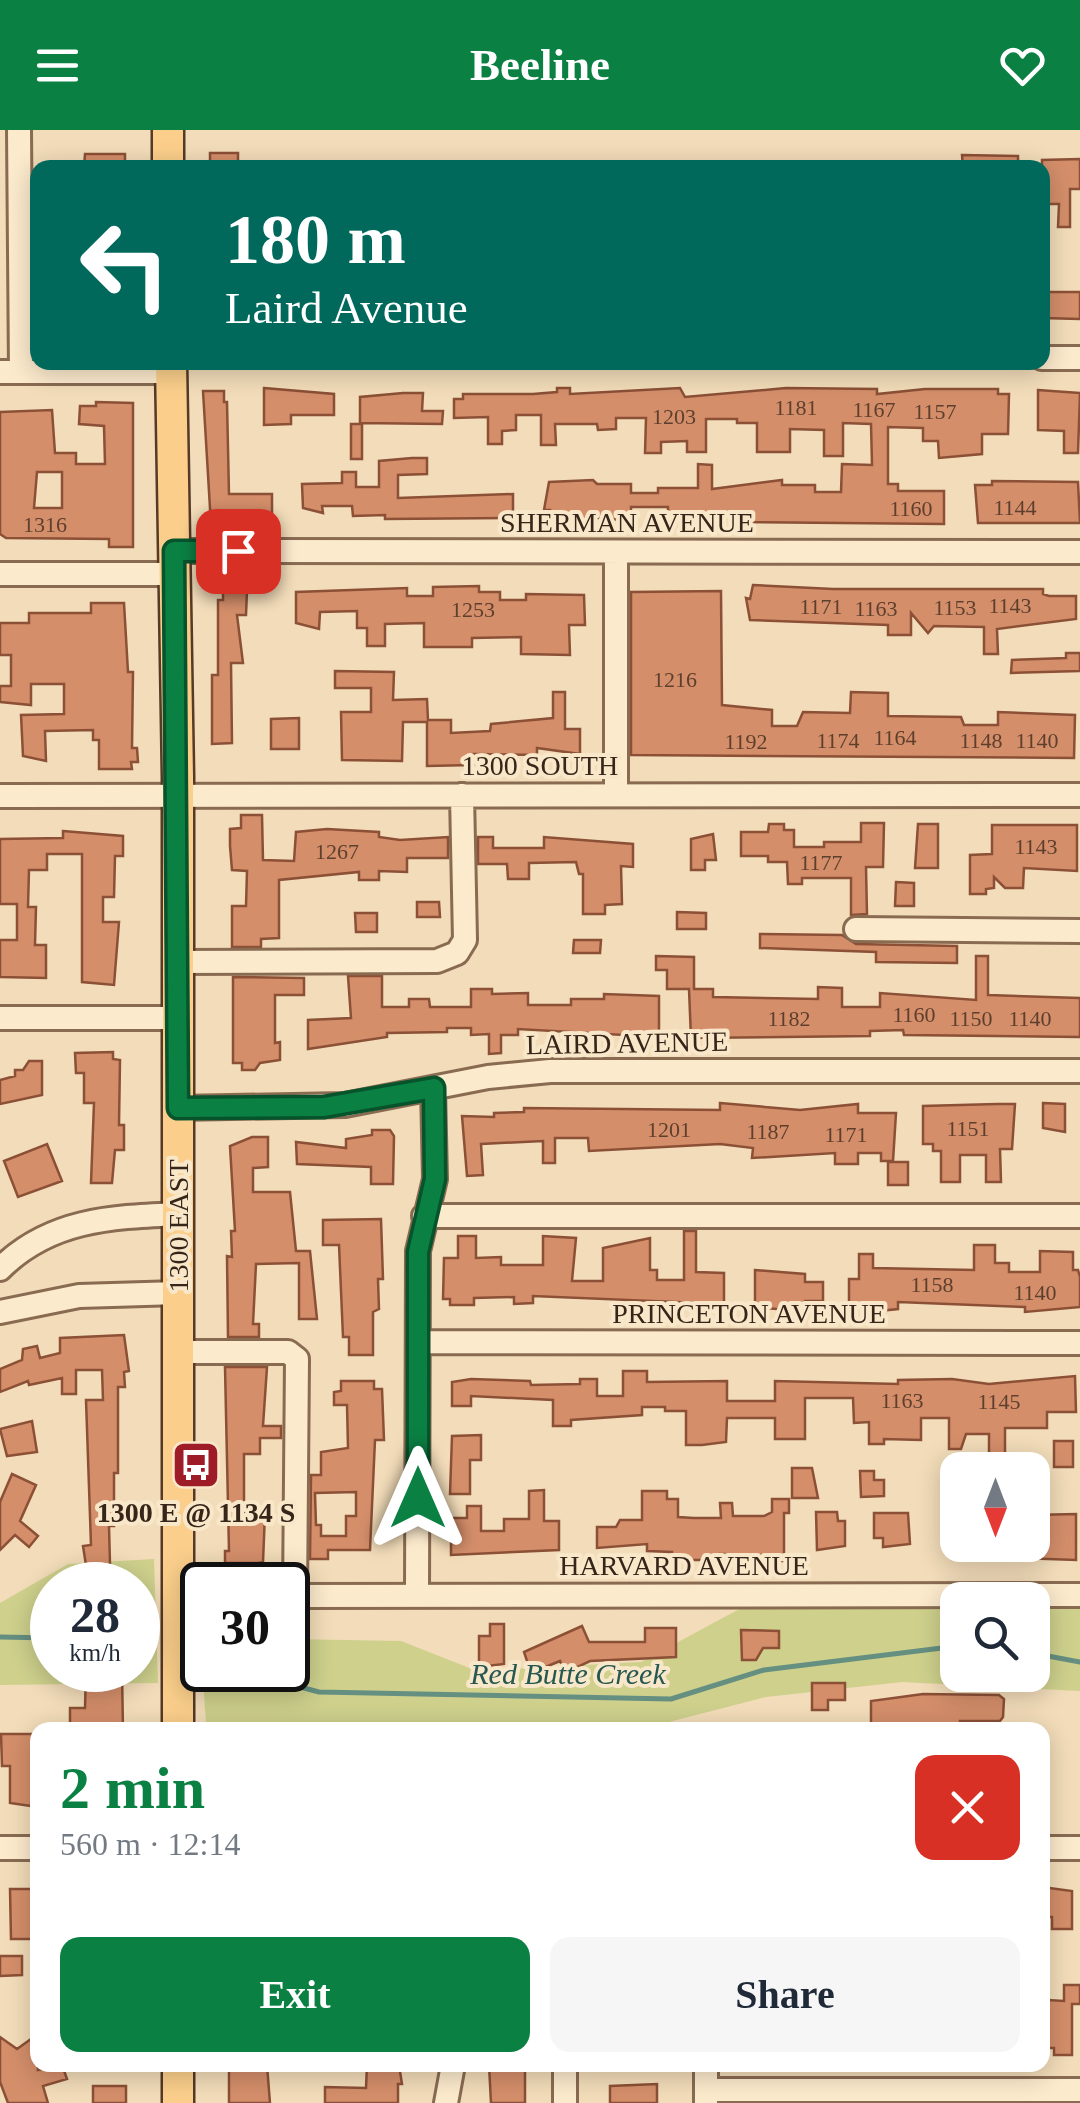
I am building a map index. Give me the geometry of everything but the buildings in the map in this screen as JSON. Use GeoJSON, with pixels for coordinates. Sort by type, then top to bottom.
{"type":"FeatureCollection","features":[{"type":"Feature","properties":{"kind":"main road"},"geometry":{"type":"LineString","coordinates":[[168,130],[168,160]]}},
{"type":"Feature","properties":{"kind":"main road","name":"1300 EAST"},"geometry":{"type":"LineString","coordinates":[[171,370],[178,795],[178,1352],[188,1562]]}},
{"type":"Feature","properties":{"kind":"main road","name":"1300 EAST"},"geometry":{"type":"LineString","coordinates":[[179,1722],[181,1692]]}},
{"type":"Feature","properties":{"kind":"main road"},"geometry":{"type":"LineString","coordinates":[[178,2072],[178,2103]]}},
{"type":"Feature","properties":{"kind":"street"},"geometry":{"type":"LineString","coordinates":[[19,130],[10,372],[74,370]]}},
{"type":"Feature","properties":{"kind":"street"},"geometry":{"type":"LineString","coordinates":[[1050,358],[1080,358]]}},
{"type":"Feature","properties":{"kind":"street"},"geometry":{"type":"LineString","coordinates":[[616,552],[616,795]]}},
{"type":"Feature","properties":{"kind":"street","name":"SHERMAN AVENUE"},"geometry":{"type":"LineString","coordinates":[[0,574],[174,562],[616,552],[1080,552]]}},
{"type":"Feature","properties":{"kind":"street","name":"1300 SOUTH"},"geometry":{"type":"LineString","coordinates":[[0,796],[1080,794]]}},
{"type":"Feature","properties":{"kind":"street"},"geometry":{"type":"LineString","coordinates":[[178,962],[437,960],[456,953],[465,940],[462,795]]}},
{"type":"Feature","properties":{"kind":"street"},"geometry":{"type":"LineString","coordinates":[[856,929],[1080,931]]}},
{"type":"Feature","properties":{"kind":"street"},"geometry":{"type":"LineString","coordinates":[[0,1018],[178,1018]]}},
{"type":"Feature","properties":{"kind":"street","name":"LAIRD AVENUE"},"geometry":{"type":"LineString","coordinates":[[178,1108],[324,1107],[550,1071],[1080,1071]]}},
{"type":"Feature","properties":{"kind":"street"},"geometry":{"type":"LineString","coordinates":[[417,1596],[418,1252],[435,1179],[434,1088]]}},
{"type":"Feature","properties":{"kind":"street"},"geometry":{"type":"LineString","coordinates":[[0,1268],[36,1240],[78,1222],[178,1214]]}},
{"type":"Feature","properties":{"kind":"street"},"geometry":{"type":"LineString","coordinates":[[424,1216],[1080,1216]]}},
{"type":"Feature","properties":{"kind":"street"},"geometry":{"type":"LineString","coordinates":[[0,1312],[79,1296],[178,1293]]}},
{"type":"Feature","properties":{"kind":"street","name":"PRINCETON AVENUE"},"geometry":{"type":"LineString","coordinates":[[418,1342],[1080,1343]]}},
{"type":"Feature","properties":{"kind":"street"},"geometry":{"type":"LineString","coordinates":[[178,1352],[288,1352],[296,1359],[292,1562]]}},
{"type":"Feature","properties":{"kind":"street","name":"HARVARD AVENUE"},"geometry":{"type":"LineString","coordinates":[[310,1596],[1080,1595]]}},
{"type":"Feature","properties":{"kind":"street"},"geometry":{"type":"LineString","coordinates":[[0,1848],[30,1848]]}},
{"type":"Feature","properties":{"kind":"street"},"geometry":{"type":"LineString","coordinates":[[1050,1848],[1080,1848]]}},
{"type":"Feature","properties":{"kind":"street"},"geometry":{"type":"LineString","coordinates":[[446,2103],[452,2072]]}},
{"type":"Feature","properties":{"kind":"street"},"geometry":{"type":"LineString","coordinates":[[565,2072],[565,2103]]}},
{"type":"Feature","properties":{"kind":"street"},"geometry":{"type":"LineString","coordinates":[[706,2097],[1080,2090]]}},
{"type":"Feature","properties":{"kind":"green space"},"geometry":{"type":"Polygon","coordinates":[[[154,1559],[154,1562],[102,1562],[154,1559]]]}},
{"type":"Feature","properties":{"kind":"green space"},"geometry":{"type":"Polygon","coordinates":[[[30,1586],[30,1685],[0,1685],[0,1603],[30,1586]]]}},
{"type":"Feature","properties":{"kind":"green space"},"geometry":{"type":"Polygon","coordinates":[[[745,1606],[940,1606],[940,1684],[902,1682],[766,1697],[669,1722],[206,1722],[204,1692],[310,1692],[310,1639],[401,1641],[477,1671],[641,1662],[745,1606]]]}},
{"type":"Feature","properties":{"kind":"green space"},"geometry":{"type":"Polygon","coordinates":[[[1050,1606],[1080,1606],[1080,1691],[1050,1689],[1050,1606]]]}},
{"type":"Feature","properties":{"kind":"waterway","name":"Red Butte Creek"},"geometry":{"type":"LineString","coordinates":[[0,1637],[30,1638]]}},
{"type":"Feature","properties":{"kind":"waterway","name":"Red Butte Creek"},"geometry":{"type":"LineString","coordinates":[[310,1690],[671,1699],[764,1670],[940,1648]]}},
{"type":"Feature","properties":{"kind":"waterway","name":"Red Butte Creek"},"geometry":{"type":"LineString","coordinates":[[1050,1656],[1080,1662]]}},
{"type":"Feature","properties":{"kind":"place","name":"1300 E @ 1134 S"},"geometry":{"type":"Point","coordinates":[196,1465]}},
{"type":"Feature","properties":{"kind":"route"},"geometry":{"type":"LineString","coordinates":[[238,551],[174,551],[178,1108],[324,1107],[434,1088],[435,1179],[419,1234],[418,1252],[418,1498]]}}]}
